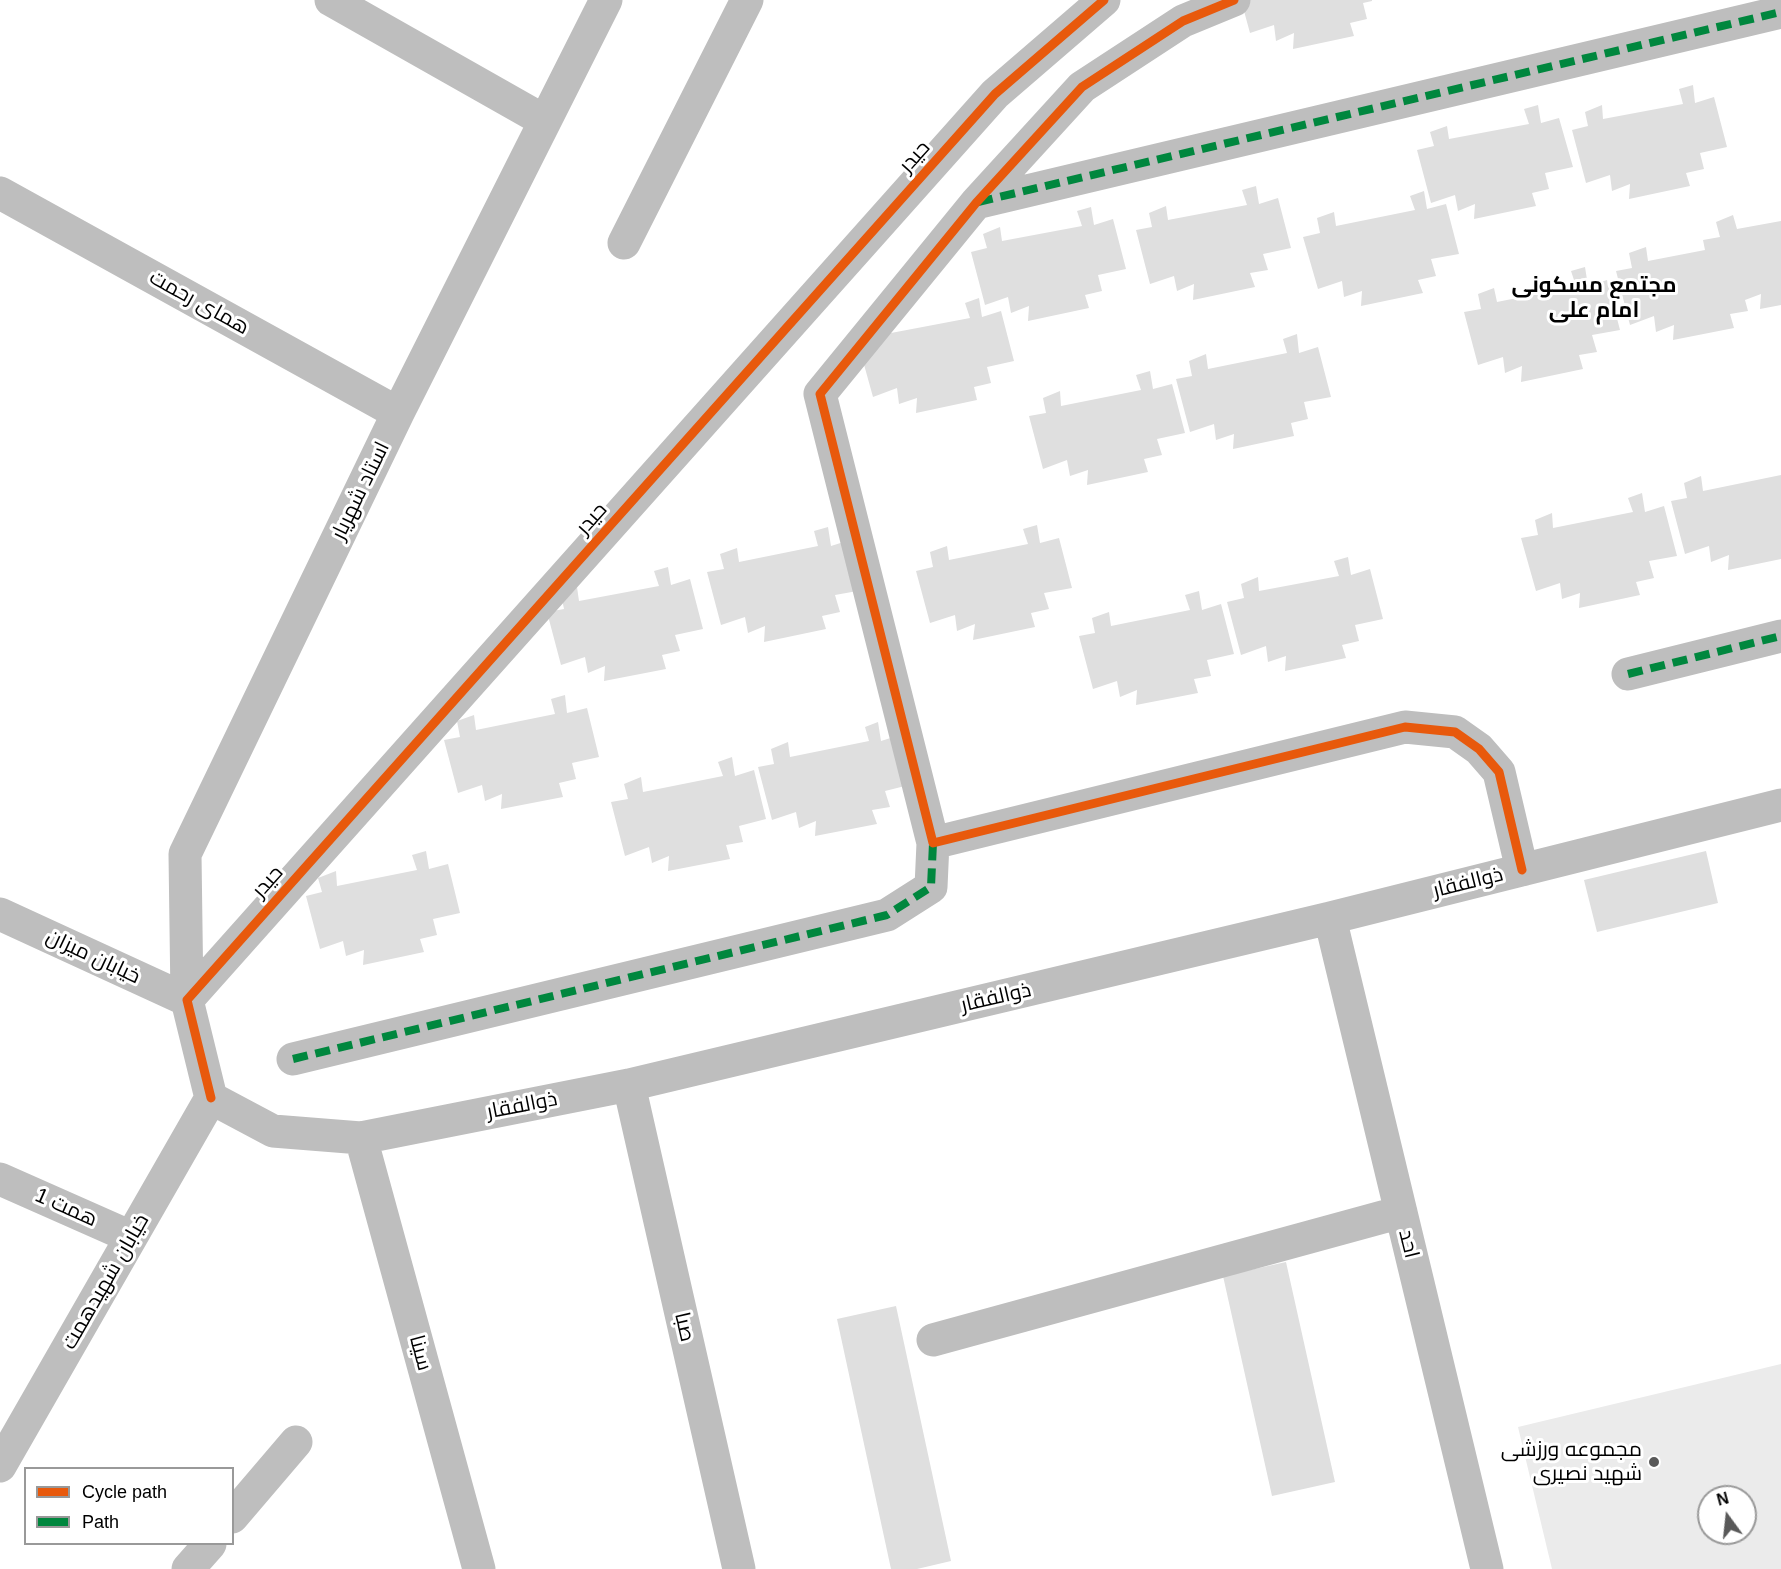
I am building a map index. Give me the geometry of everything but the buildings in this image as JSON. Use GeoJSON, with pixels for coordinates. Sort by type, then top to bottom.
{"type":"FeatureCollection","features":[{"type":"Feature","properties":{"kind":"street"},"geometry":{"type":"LineString","coordinates":[[331,0],[543,120]]}},
{"type":"Feature","properties":{"kind":"street","name":"استاد شهریار"},"geometry":{"type":"LineString","coordinates":[[187,1000],[185,854],[398,413],[543,120],[606,0]]}},
{"type":"Feature","properties":{"kind":"street"},"geometry":{"type":"LineString","coordinates":[[624,243],[747,0]]}},
{"type":"Feature","properties":{"kind":"street","name":"حیدر"},"geometry":{"type":"LineString","coordinates":[[187,1000],[995,94],[1104,0]]}},
{"type":"Feature","properties":{"kind":"street"},"geometry":{"type":"LineString","coordinates":[[293,1059],[887,915],[931,887],[933,843],[820,393],[976,203],[1082,87],[1183,21],[1234,0]]}},
{"type":"Feature","properties":{"kind":"street"},"geometry":{"type":"LineString","coordinates":[[976,203],[1781,12]]}},
{"type":"Feature","properties":{"kind":"street","name":"همای رحمت"},"geometry":{"type":"LineString","coordinates":[[0,193],[398,413]]}},
{"type":"Feature","properties":{"kind":"street"},"geometry":{"type":"LineString","coordinates":[[1628,674],[1781,636]]}},
{"type":"Feature","properties":{"kind":"street"},"geometry":{"type":"LineString","coordinates":[[933,843],[1405,728],[1455,732],[1479,749],[1499,772],[1522,870]]}},
{"type":"Feature","properties":{"kind":"street","name":"ذوالفقار"},"geometry":{"type":"LineString","coordinates":[[211,1098],[273,1131],[361,1137],[629,1085],[1330,918],[1781,805]]}},
{"type":"Feature","properties":{"kind":"street","name":"خیابان میزان"},"geometry":{"type":"LineString","coordinates":[[0,914],[187,1000]]}},
{"type":"Feature","properties":{"kind":"street","name":"احد"},"geometry":{"type":"LineString","coordinates":[[1330,918],[1487,1569]]}},
{"type":"Feature","properties":{"kind":"street"},"geometry":{"type":"LineString","coordinates":[[187,1000],[211,1098]]}},
{"type":"Feature","properties":{"kind":"street","name":"صبا"},"geometry":{"type":"LineString","coordinates":[[629,1085],[739,1569]]}},
{"type":"Feature","properties":{"kind":"street","name":"خیابان شهیدهمت"},"geometry":{"type":"LineString","coordinates":[[0,1466],[211,1098]]}},
{"type":"Feature","properties":{"kind":"street","name":"سینا"},"geometry":{"type":"LineString","coordinates":[[361,1137],[479,1569]]}},
{"type":"Feature","properties":{"kind":"street","name":"همت 1"},"geometry":{"type":"LineString","coordinates":[[0,1179],[132,1237]]}},
{"type":"Feature","properties":{"kind":"street"},"geometry":{"type":"LineString","coordinates":[[933,1340],[1401,1212]]}},
{"type":"Feature","properties":{"kind":"street"},"geometry":{"type":"LineString","coordinates":[[234,1515],[296,1442]]}},
{"type":"Feature","properties":{"kind":"street"},"geometry":{"type":"LineString","coordinates":[[188,1569],[209,1545]]}},
{"type":"Feature","properties":{"kind":"shaded area","name":"مجموعه ورزشی شهید نصیری"},"geometry":{"type":"Polygon","coordinates":[[[1781,1364],[1781,1569],[1552,1569],[1518,1427],[1781,1364]]]}},
{"type":"Feature","properties":{"kind":"marked path"},"geometry":{"type":"LineString","coordinates":[[978,202],[1781,12]]}},
{"type":"Feature","properties":{"kind":"marked path"},"geometry":{"type":"LineString","coordinates":[[1628,674],[1781,636]]}},
{"type":"Feature","properties":{"kind":"marked path"},"geometry":{"type":"LineString","coordinates":[[293,1059],[887,915],[931,887],[933,843]]}},
{"type":"Feature","properties":{"kind":"cycle path"},"geometry":{"type":"LineString","coordinates":[[211,1098],[187,1000],[995,94],[1104,0]]}},
{"type":"Feature","properties":{"kind":"cycle path"},"geometry":{"type":"LineString","coordinates":[[1234,0],[1183,21],[1082,87],[976,203],[820,394],[933,843],[1405,727],[1455,732],[1479,749],[1499,772],[1522,870]]}},
{"type":"Feature","properties":{"kind":"place","name":"مجموعه ورزشی شهید نصیری"},"geometry":{"type":"Point","coordinates":[1654,1462]}},
{"type":"Feature","properties":{"kind":"district","name":"مجتمع مسکونی امام علی"},"geometry":{"type":"Point","coordinates":[1594,298]}}]}
